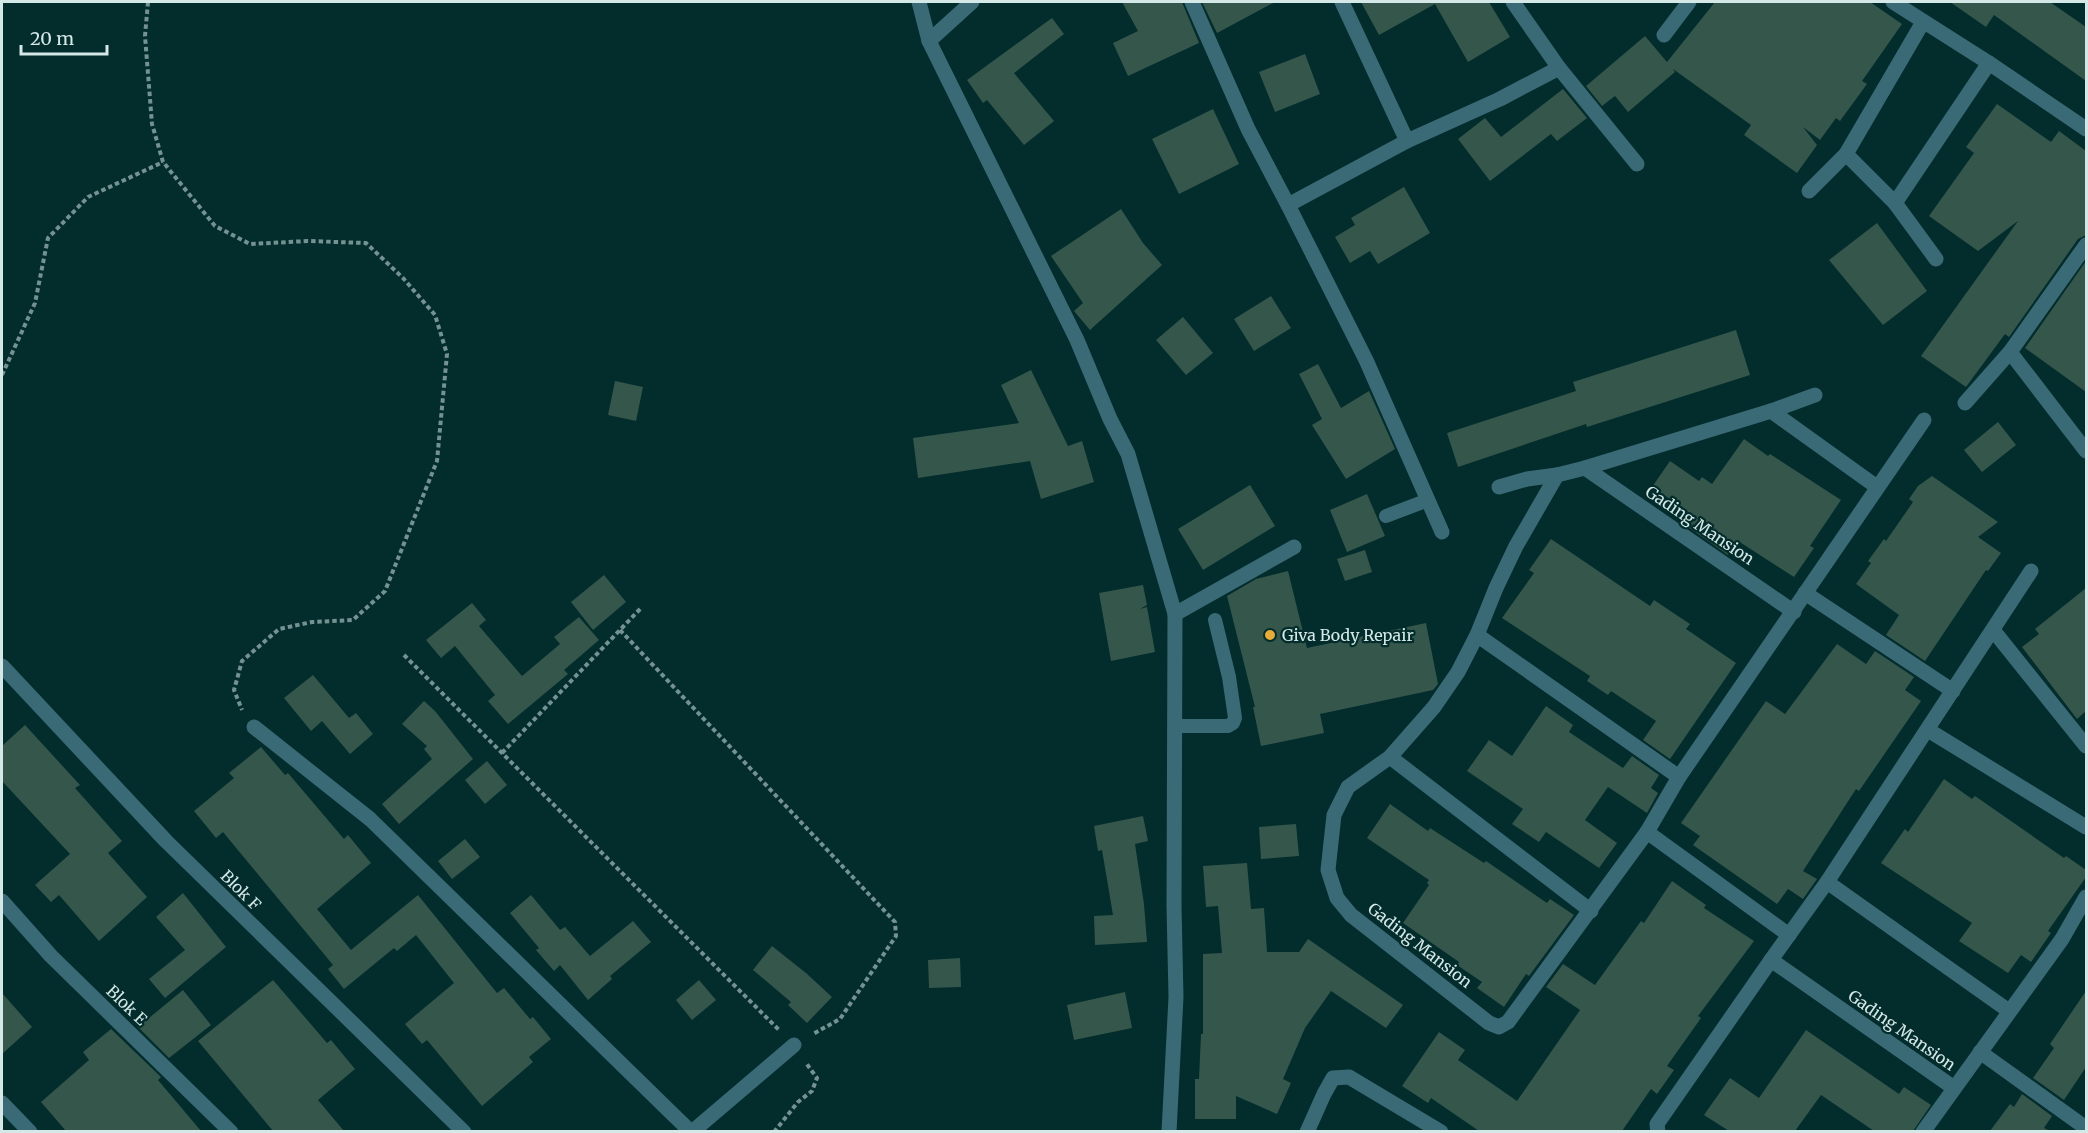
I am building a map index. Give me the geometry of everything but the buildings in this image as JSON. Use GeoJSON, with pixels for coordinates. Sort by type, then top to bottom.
{"type":"FeatureCollection","features":[{"type":"Feature","properties":{"kind":"street"},"geometry":{"type":"LineString","coordinates":[[919,2],[929,41],[1072,330],[1110,419],[1128,454],[1175,614],[1176,997],[1169,1131]]}},
{"type":"Feature","properties":{"kind":"street"},"geometry":{"type":"LineString","coordinates":[[929,41],[972,2]]}},
{"type":"Feature","properties":{"kind":"street"},"geometry":{"type":"LineString","coordinates":[[1192,2],[1248,129],[1366,360],[1442,532]]}},
{"type":"Feature","properties":{"kind":"street"},"geometry":{"type":"LineString","coordinates":[[1342,2],[1407,141]]}},
{"type":"Feature","properties":{"kind":"street"},"geometry":{"type":"LineString","coordinates":[[1513,2],[1559,68],[1637,164]]}},
{"type":"Feature","properties":{"kind":"street"},"geometry":{"type":"LineString","coordinates":[[1664,35],[1689,2]]}},
{"type":"Feature","properties":{"kind":"street"},"geometry":{"type":"LineString","coordinates":[[1893,2],[1989,63],[2086,129]]}},
{"type":"Feature","properties":{"kind":"street"},"geometry":{"type":"LineString","coordinates":[[1809,190],[1846,154],[1923,22]]}},
{"type":"Feature","properties":{"kind":"street"},"geometry":{"type":"LineString","coordinates":[[1895,203],[1989,63]]}},
{"type":"Feature","properties":{"kind":"street"},"geometry":{"type":"LineString","coordinates":[[1288,205],[1407,141],[1500,99],[1559,68]]}},
{"type":"Feature","properties":{"kind":"street"},"geometry":{"type":"LineString","coordinates":[[1846,154],[1895,203],[1936,259]]}},
{"type":"Feature","properties":{"kind":"street"},"geometry":{"type":"LineString","coordinates":[[1965,403],[2010,352],[2086,245]]}},
{"type":"Feature","properties":{"kind":"street"},"geometry":{"type":"LineString","coordinates":[[2010,352],[2086,451]]}},
{"type":"Feature","properties":{"kind":"street"},"geometry":{"type":"LineString","coordinates":[[1499,487],[1585,468],[1771,411],[1815,395]]}},
{"type":"Feature","properties":{"kind":"street"},"geometry":{"type":"LineString","coordinates":[[1771,411],[1877,487]]}},
{"type":"Feature","properties":{"kind":"street","name":"Gading Mansion"},"geometry":{"type":"LineString","coordinates":[[1557,475],[1516,546],[1458,672],[1434,707],[1390,757],[1348,787],[1335,815],[1328,870],[1337,898],[1351,915],[1489,1023],[1499,1027],[1508,1022],[1647,832],[1679,777],[1924,420]]}},
{"type":"Feature","properties":{"kind":"street","name":"Gading Mansion"},"geometry":{"type":"LineString","coordinates":[[1585,468],[1794,612]]}},
{"type":"Feature","properties":{"kind":"street"},"geometry":{"type":"LineString","coordinates":[[1175,614],[1294,548]]}},
{"type":"Feature","properties":{"kind":"street"},"geometry":{"type":"LineString","coordinates":[[1658,1131],[1658,1124],[1827,882],[2031,571]]}},
{"type":"Feature","properties":{"kind":"street"},"geometry":{"type":"LineString","coordinates":[[1805,593],[1953,691]]}},
{"type":"Feature","properties":{"kind":"street"},"geometry":{"type":"LineString","coordinates":[[1993,630],[2086,746]]}},
{"type":"Feature","properties":{"kind":"street"},"geometry":{"type":"LineString","coordinates":[[1477,635],[1679,777]]}},
{"type":"Feature","properties":{"kind":"street","name":"Blok F"},"geometry":{"type":"LineString","coordinates":[[2,666],[166,841],[464,1131]]}},
{"type":"Feature","properties":{"kind":"street"},"geometry":{"type":"LineString","coordinates":[[254,727],[370,819],[691,1131],[794,1045]]}},
{"type":"Feature","properties":{"kind":"street"},"geometry":{"type":"LineString","coordinates":[[1928,730],[2086,827]]}},
{"type":"Feature","properties":{"kind":"street"},"geometry":{"type":"LineString","coordinates":[[1390,757],[1591,911]]}},
{"type":"Feature","properties":{"kind":"street"},"geometry":{"type":"LineString","coordinates":[[1647,832],[1789,935]]}},
{"type":"Feature","properties":{"kind":"street"},"geometry":{"type":"LineString","coordinates":[[1827,882],[2009,1011]]}},
{"type":"Feature","properties":{"kind":"street"},"geometry":{"type":"LineString","coordinates":[[1923,1131],[2062,939],[2086,897]]}},
{"type":"Feature","properties":{"kind":"street","name":"Blok E"},"geometry":{"type":"LineString","coordinates":[[2,901],[51,956],[231,1131]]}},
{"type":"Feature","properties":{"kind":"street","name":"Gading Mansion"},"geometry":{"type":"LineString","coordinates":[[1771,960],[1954,1088]]}},
{"type":"Feature","properties":{"kind":"street","name":"Gading Mansion"},"geometry":{"type":"LineString","coordinates":[[1980,1052],[2086,1128]]}},
{"type":"Feature","properties":{"kind":"street"},"geometry":{"type":"LineString","coordinates":[[1307,1131],[1333,1078],[1349,1077],[1441,1131]]}},
{"type":"Feature","properties":{"kind":"street"},"geometry":{"type":"LineString","coordinates":[[2,1103],[30,1131]]}},
{"type":"Feature","properties":{"kind":"lane"},"geometry":{"type":"LineString","coordinates":[[1386,516],[1428,500]]}},
{"type":"Feature","properties":{"kind":"lane"},"geometry":{"type":"LineString","coordinates":[[1175,726],[1228,726],[1235,718],[1229,677],[1215,620]]}},
{"type":"Feature","properties":{"kind":"path"},"geometry":{"type":"LineString","coordinates":[[148,2],[145,36],[152,124],[163,162],[215,226],[250,244],[308,241],[366,243],[403,278],[435,315],[447,354],[437,461],[385,591],[352,620],[312,622],[279,629],[242,661],[234,690],[240,706],[254,727]]}},
{"type":"Feature","properties":{"kind":"path"},"geometry":{"type":"LineString","coordinates":[[2,375],[35,303],[48,238],[88,196],[163,162]]}},
{"type":"Feature","properties":{"kind":"path"},"geometry":{"type":"LineString","coordinates":[[502,753],[642,607]]}},
{"type":"Feature","properties":{"kind":"path"},"geometry":{"type":"LineString","coordinates":[[620,630],[895,922],[896,936],[840,1019],[794,1045]]}},
{"type":"Feature","properties":{"kind":"path"},"geometry":{"type":"LineString","coordinates":[[404,655],[794,1045],[816,1078],[813,1091],[798,1102],[774,1131]]}},
{"type":"Feature","properties":{"kind":"place","name":"Giva Body Repair"},"geometry":{"type":"Point","coordinates":[1270,635]}}]}
